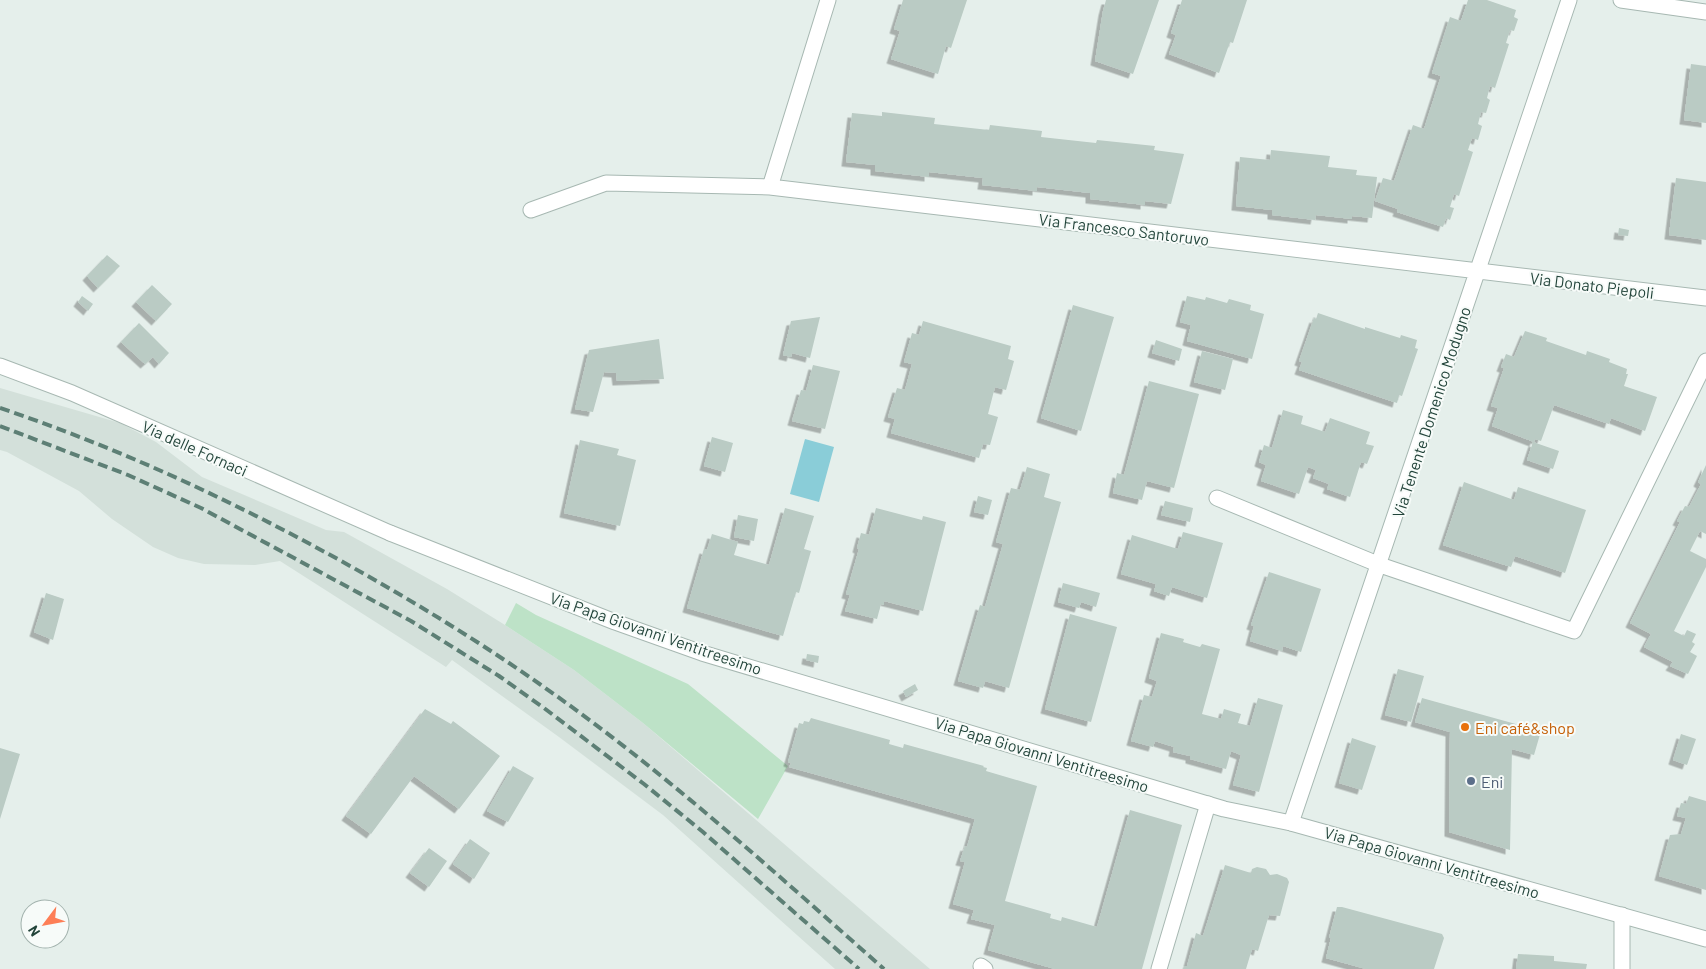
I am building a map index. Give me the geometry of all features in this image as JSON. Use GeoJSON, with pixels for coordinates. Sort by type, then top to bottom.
{"type":"FeatureCollection","features":[{"type":"Feature","properties":{"kind":"street"},"geometry":{"type":"LineString","coordinates":[[770,187],[828,0]]}},
{"type":"Feature","properties":{"kind":"street","name":"Via Tenente Domenico Modugno"},"geometry":{"type":"LineString","coordinates":[[1291,823],[1380,565],[1569,0]]}},
{"type":"Feature","properties":{"kind":"street"},"geometry":{"type":"LineString","coordinates":[[1621,0],[1706,12]]}},
{"type":"Feature","properties":{"kind":"street","name":"Via Francesco Santoruvo"},"geometry":{"type":"LineString","coordinates":[[531,210],[606,183],[770,187],[1478,271]]}},
{"type":"Feature","properties":{"kind":"street","name":"Via Donato Piepoli"},"geometry":{"type":"LineString","coordinates":[[1478,271],[1706,298]]}},
{"type":"Feature","properties":{"kind":"street"},"geometry":{"type":"LineString","coordinates":[[1217,498],[1380,565],[1574,631],[1706,361]]}},
{"type":"Feature","properties":{"kind":"street","name":"Via delle Fornaci"},"geometry":{"type":"LineString","coordinates":[[0,366],[72,394],[390,533]]}},
{"type":"Feature","properties":{"kind":"street","name":"Via Papa Giovanni Ventitreesimo"},"geometry":{"type":"LineString","coordinates":[[390,533],[615,622],[702,653],[1224,809],[1291,823],[1706,939]]}},
{"type":"Feature","properties":{"kind":"street"},"geometry":{"type":"LineString","coordinates":[[1159,969],[1208,804]]}},
{"type":"Feature","properties":{"kind":"street"},"geometry":{"type":"LineString","coordinates":[[1622,915],[1622,969]]}},
{"type":"Feature","properties":{"kind":"shaded area"},"geometry":{"type":"Polygon","coordinates":[[[0,388],[120,423],[156,442],[202,477],[326,530],[344,532],[447,589],[505,625],[574,670],[643,723],[930,969],[835,969],[663,815],[559,737],[452,660],[446,667],[280,561],[255,565],[204,564],[178,558],[153,547],[112,519],[79,491],[0,450],[0,388]]]}},
{"type":"Feature","properties":{"kind":"green space"},"geometry":{"type":"Polygon","coordinates":[[[516,603],[536,615],[688,684],[788,766],[758,819],[643,723],[574,670],[505,625],[516,603]]]}},
{"type":"Feature","properties":{"kind":"water"},"geometry":{"type":"Polygon","coordinates":[[[805,439],[834,447],[819,502],[790,494],[805,439]]]}},
{"type":"Feature","properties":{"kind":"building"},"geometry":{"type":"Polygon","coordinates":[[[903,0],[967,0],[951,48],[946,46],[938,74],[891,59],[900,31],[894,29],[903,0]]]}},
{"type":"Feature","properties":{"kind":"building"},"geometry":{"type":"Polygon","coordinates":[[[1106,0],[1159,0],[1133,74],[1095,61],[1106,0]]]}},
{"type":"Feature","properties":{"kind":"building"},"geometry":{"type":"Polygon","coordinates":[[[1182,0],[1247,0],[1233,43],[1230,42],[1219,73],[1169,54],[1176,35],[1171,33],[1182,0]]]}},
{"type":"Feature","properties":{"kind":"building"},"geometry":{"type":"Polygon","coordinates":[[[1468,0],[1487,0],[1516,10],[1514,17],[1518,19],[1514,31],[1510,30],[1506,43],[1509,44],[1495,88],[1490,86],[1487,98],[1490,100],[1486,113],[1481,112],[1478,124],[1482,126],[1478,140],[1472,138],[1468,150],[1473,152],[1459,196],[1454,194],[1450,207],[1454,208],[1450,220],[1446,218],[1443,227],[1397,212],[1398,209],[1375,201],[1383,178],[1394,181],[1413,125],[1424,129],[1441,76],[1432,73],[1450,17],[1461,21],[1468,0]]]}},
{"type":"Feature","properties":{"kind":"building"},"geometry":{"type":"Polygon","coordinates":[[[1691,64],[1706,66],[1706,123],[1684,120],[1691,64]]]}},
{"type":"Feature","properties":{"kind":"building"},"geometry":{"type":"Polygon","coordinates":[[[882,112],[935,118],[934,124],[989,130],[990,125],[1042,131],[1041,137],[1096,143],[1097,140],[1155,146],[1154,150],[1184,154],[1171,204],[1145,201],[1145,205],[1090,199],[1090,193],[1037,187],[1037,191],[982,185],[983,178],[929,172],[929,177],[875,171],[875,165],[846,162],[852,113],[882,116],[882,112]]]}},
{"type":"Feature","properties":{"kind":"building"},"geometry":{"type":"Polygon","coordinates":[[[1271,150],[1330,156],[1328,167],[1357,170],[1356,175],[1377,177],[1372,218],[1352,216],[1352,219],[1316,215],[1315,220],[1272,215],[1272,210],[1236,206],[1240,157],[1270,160],[1271,150]]]}},
{"type":"Feature","properties":{"kind":"building"},"geometry":{"type":"Polygon","coordinates":[[[1676,178],[1706,182],[1706,240],[1669,235],[1676,178]]]}},
{"type":"Feature","properties":{"kind":"building"},"geometry":{"type":"Polygon","coordinates":[[[1619,228],[1629,230],[1628,236],[1618,235],[1619,228]]]}},
{"type":"Feature","properties":{"kind":"building"},"geometry":{"type":"Polygon","coordinates":[[[107,255],[120,266],[98,288],[87,276],[107,255]]]}},
{"type":"Feature","properties":{"kind":"building"},"geometry":{"type":"Polygon","coordinates":[[[152,285],[172,304],[156,321],[136,302],[152,285]]]}},
{"type":"Feature","properties":{"kind":"building"},"geometry":{"type":"Polygon","coordinates":[[[82,296],[93,304],[88,311],[78,302],[82,296]]]}},
{"type":"Feature","properties":{"kind":"building"},"geometry":{"type":"Polygon","coordinates":[[[1187,296],[1205,300],[1206,297],[1227,303],[1229,299],[1251,305],[1250,310],[1264,314],[1252,359],[1187,341],[1191,325],[1180,322],[1187,296]]]}},
{"type":"Feature","properties":{"kind":"building"},"geometry":{"type":"Polygon","coordinates":[[[1073,305],[1114,317],[1081,431],[1041,418],[1073,305]]]}},
{"type":"Feature","properties":{"kind":"building"},"geometry":{"type":"Polygon","coordinates":[[[1318,313],[1365,329],[1365,327],[1400,338],[1401,335],[1417,340],[1415,348],[1418,349],[1402,396],[1399,395],[1397,403],[1299,370],[1302,362],[1299,361],[1314,318],[1316,319],[1318,313]]]}},
{"type":"Feature","properties":{"kind":"building"},"geometry":{"type":"Polygon","coordinates":[[[820,317],[810,358],[792,353],[791,357],[783,355],[791,321],[820,317]]]}},
{"type":"Feature","properties":{"kind":"building"},"geometry":{"type":"Polygon","coordinates":[[[923,321],[1011,346],[1008,359],[1014,361],[1006,390],[995,387],[988,414],[998,417],[990,445],[983,444],[979,458],[891,433],[895,419],[888,417],[897,388],[905,390],[912,364],[904,362],[912,333],[919,335],[923,321]]]}},
{"type":"Feature","properties":{"kind":"building"},"geometry":{"type":"Polygon","coordinates":[[[139,323],[169,353],[159,364],[153,357],[145,364],[121,342],[139,323]]]}},
{"type":"Feature","properties":{"kind":"building"},"geometry":{"type":"Polygon","coordinates":[[[1525,331],[1547,338],[1546,341],[1586,355],[1587,351],[1610,359],[1609,362],[1627,369],[1626,374],[1628,374],[1624,386],[1657,397],[1645,431],[1611,418],[1609,424],[1554,405],[1541,441],[1535,439],[1534,442],[1492,426],[1498,408],[1491,406],[1504,368],[1501,367],[1506,354],[1514,357],[1525,331]]]}},
{"type":"Feature","properties":{"kind":"building"},"geometry":{"type":"Polygon","coordinates":[[[659,339],[664,379],[617,381],[616,373],[604,372],[593,412],[575,409],[589,350],[659,339]]]}},
{"type":"Feature","properties":{"kind":"building"},"geometry":{"type":"Polygon","coordinates":[[[1156,340],[1182,349],[1179,361],[1152,353],[1156,340]]]}},
{"type":"Feature","properties":{"kind":"building"},"geometry":{"type":"Polygon","coordinates":[[[1202,351],[1233,359],[1225,390],[1194,382],[1202,351]]]}},
{"type":"Feature","properties":{"kind":"building"},"geometry":{"type":"Polygon","coordinates":[[[813,365],[840,371],[825,429],[792,421],[801,390],[806,391],[813,365]]]}},
{"type":"Feature","properties":{"kind":"building"},"geometry":{"type":"Polygon","coordinates":[[[1149,381],[1199,394],[1174,488],[1147,481],[1142,500],[1113,493],[1117,473],[1124,475],[1149,381]]]}},
{"type":"Feature","properties":{"kind":"building"},"geometry":{"type":"Polygon","coordinates":[[[1283,410],[1303,416],[1301,424],[1325,432],[1330,418],[1370,432],[1366,444],[1374,446],[1367,464],[1361,462],[1350,497],[1327,489],[1329,484],[1313,478],[1316,470],[1308,467],[1299,494],[1261,481],[1266,465],[1259,462],[1264,445],[1272,448],[1283,410]]]}},
{"type":"Feature","properties":{"kind":"building"},"geometry":{"type":"Polygon","coordinates":[[[712,437],[733,443],[725,472],[704,466],[712,437]]]}},
{"type":"Feature","properties":{"kind":"building"},"geometry":{"type":"Polygon","coordinates":[[[580,440],[619,449],[617,455],[636,460],[620,526],[564,513],[580,440]]]}},
{"type":"Feature","properties":{"kind":"building"},"geometry":{"type":"Polygon","coordinates":[[[1533,442],[1559,451],[1553,469],[1527,460],[1533,442]]]}},
{"type":"Feature","properties":{"kind":"building"},"geometry":{"type":"Polygon","coordinates":[[[1706,465],[1706,534],[1700,531],[1690,551],[1706,559],[1706,567],[1674,631],[1684,636],[1687,630],[1696,634],[1692,642],[1695,644],[1690,652],[1697,656],[1688,674],[1670,666],[1673,662],[1644,647],[1651,634],[1630,623],[1680,522],[1677,521],[1685,506],[1689,507],[1701,484],[1698,482],[1706,465]]]}},
{"type":"Feature","properties":{"kind":"building"},"geometry":{"type":"Polygon","coordinates":[[[1027,467],[1050,474],[1044,497],[1061,502],[1009,688],[985,681],[983,688],[958,681],[980,605],[985,607],[1003,544],[996,542],[1011,488],[1020,490],[1027,467]]]}},
{"type":"Feature","properties":{"kind":"building"},"geometry":{"type":"Polygon","coordinates":[[[1464,482],[1514,500],[1518,487],[1586,510],[1565,573],[1515,556],[1511,567],[1443,545],[1464,482]]]}},
{"type":"Feature","properties":{"kind":"building"},"geometry":{"type":"Polygon","coordinates":[[[978,496],[992,500],[988,515],[974,512],[978,496]]]}},
{"type":"Feature","properties":{"kind":"building"},"geometry":{"type":"Polygon","coordinates":[[[1165,501],[1193,508],[1190,522],[1161,515],[1165,501]]]}},
{"type":"Feature","properties":{"kind":"building"},"geometry":{"type":"Polygon","coordinates":[[[785,508],[814,516],[804,549],[811,551],[799,593],[796,592],[783,636],[687,608],[704,549],[707,550],[712,534],[738,542],[734,555],[769,565],[785,508]]]}},
{"type":"Feature","properties":{"kind":"building"},"geometry":{"type":"Polygon","coordinates":[[[876,508],[922,520],[923,516],[946,522],[923,611],[884,601],[884,605],[881,604],[877,619],[845,611],[850,595],[846,594],[859,549],[857,548],[861,533],[869,535],[876,508]]]}},
{"type":"Feature","properties":{"kind":"building"},"geometry":{"type":"Polygon","coordinates":[[[738,515],[758,519],[754,541],[734,537],[738,515]]]}},
{"type":"Feature","properties":{"kind":"building"},"geometry":{"type":"Polygon","coordinates":[[[1183,532],[1223,543],[1207,598],[1172,587],[1169,596],[1154,591],[1156,584],[1121,574],[1132,535],[1178,549],[1183,532]]]}},
{"type":"Feature","properties":{"kind":"building"},"geometry":{"type":"Polygon","coordinates":[[[1269,572],[1321,589],[1301,652],[1283,646],[1282,651],[1250,641],[1254,626],[1251,625],[1269,572]]]}},
{"type":"Feature","properties":{"kind":"building"},"geometry":{"type":"Polygon","coordinates":[[[1063,583],[1100,593],[1096,607],[1081,602],[1079,608],[1058,602],[1063,583]]]}},
{"type":"Feature","properties":{"kind":"building"},"geometry":{"type":"Polygon","coordinates":[[[46,593],[64,599],[53,640],[34,632],[46,593]]]}},
{"type":"Feature","properties":{"kind":"building"},"geometry":{"type":"Polygon","coordinates":[[[1070,614],[1117,627],[1091,722],[1045,709],[1070,614]]]}},
{"type":"Feature","properties":{"kind":"building"},"geometry":{"type":"Polygon","coordinates":[[[1161,633],[1184,639],[1183,642],[1200,647],[1202,644],[1220,649],[1202,714],[1221,719],[1224,709],[1241,714],[1238,723],[1250,726],[1258,698],[1283,705],[1259,792],[1233,785],[1241,755],[1231,751],[1226,769],[1190,759],[1190,756],[1173,752],[1174,747],[1155,741],[1153,747],[1131,741],[1144,695],[1152,697],[1157,681],[1149,678],[1161,633]]]}},
{"type":"Feature","properties":{"kind":"building"},"geometry":{"type":"Polygon","coordinates":[[[807,654],[819,656],[818,663],[806,660],[807,654]]]}},
{"type":"Feature","properties":{"kind":"building"},"geometry":{"type":"Polygon","coordinates":[[[1398,669],[1424,676],[1411,722],[1385,715],[1398,669]]]}},
{"type":"Feature","properties":{"kind":"building"},"geometry":{"type":"Polygon","coordinates":[[[915,684],[918,690],[906,697],[903,691],[915,684]]]}},
{"type":"Feature","properties":{"kind":"building"},"geometry":{"type":"Polygon","coordinates":[[[1422,698],[1541,731],[1534,755],[1512,749],[1510,850],[1449,832],[1450,732],[1415,722],[1422,698]]]}},
{"type":"Feature","properties":{"kind":"building"},"geometry":{"type":"Polygon","coordinates":[[[425,709],[451,724],[453,721],[500,756],[459,809],[414,776],[371,834],[346,816],[425,709]]]}},
{"type":"Feature","properties":{"kind":"building"},"geometry":{"type":"Polygon","coordinates":[[[811,718],[890,740],[889,744],[903,748],[904,744],[984,766],[987,768],[986,771],[1037,786],[1005,901],[1051,914],[1050,918],[1061,921],[1062,917],[1097,927],[1130,810],[1182,825],[1142,969],[1055,969],[988,950],[995,925],[971,919],[974,910],[953,904],[965,862],[960,861],[965,846],[967,847],[975,819],[789,767],[791,763],[788,762],[799,723],[809,722],[811,718]]]}},
{"type":"Feature","properties":{"kind":"building"},"geometry":{"type":"Polygon","coordinates":[[[1681,734],[1696,739],[1687,765],[1673,760],[1681,734]]]}},
{"type":"Feature","properties":{"kind":"building"},"geometry":{"type":"Polygon","coordinates":[[[1352,738],[1376,746],[1362,790],[1339,783],[1352,738]]]}},
{"type":"Feature","properties":{"kind":"building"},"geometry":{"type":"Polygon","coordinates":[[[0,748],[20,754],[0,819],[0,748]]]}},
{"type":"Feature","properties":{"kind":"building"},"geometry":{"type":"Polygon","coordinates":[[[513,766],[534,778],[508,822],[487,811],[513,766]]]}},
{"type":"Feature","properties":{"kind":"building"},"geometry":{"type":"Polygon","coordinates":[[[1689,796],[1706,801],[1706,890],[1659,876],[1670,835],[1681,834],[1686,818],[1677,816],[1681,803],[1686,804],[1689,796]]]}},
{"type":"Feature","properties":{"kind":"building"},"geometry":{"type":"Polygon","coordinates":[[[470,839],[490,853],[474,879],[453,864],[470,839]]]}},
{"type":"Feature","properties":{"kind":"building"},"geometry":{"type":"Polygon","coordinates":[[[429,848],[447,861],[429,887],[410,873],[429,848]]]}},
{"type":"Feature","properties":{"kind":"building"},"geometry":{"type":"Polygon","coordinates":[[[1225,865],[1251,873],[1252,869],[1257,867],[1266,869],[1270,875],[1277,874],[1287,878],[1289,882],[1280,916],[1269,915],[1258,951],[1252,949],[1246,969],[1183,969],[1184,966],[1187,966],[1196,933],[1203,936],[1225,865]]]}},
{"type":"Feature","properties":{"kind":"building"},"geometry":{"type":"Polygon","coordinates":[[[1337,907],[1442,934],[1444,938],[1434,969],[1366,969],[1326,958],[1337,907]]]}},
{"type":"Feature","properties":{"kind":"building"},"geometry":{"type":"Polygon","coordinates":[[[1518,954],[1554,956],[1554,961],[1587,964],[1586,969],[1516,969],[1518,954]]]}},
{"type":"Feature","properties":{"kind":"railway"},"geometry":{"type":"LineString","coordinates":[[0,408],[88,440],[218,497],[343,562],[468,636],[541,685],[674,786],[759,858],[884,969]]}},
{"type":"Feature","properties":{"kind":"railway"},"geometry":{"type":"LineString","coordinates":[[0,426],[128,475],[201,508],[411,621],[499,676],[644,784],[703,832],[859,969]]}},
{"type":"Feature","properties":{"kind":"place","name":"Eni café&shop"},"geometry":{"type":"Point","coordinates":[1465,727]}},
{"type":"Feature","properties":{"kind":"place","name":"Eni"},"geometry":{"type":"Point","coordinates":[1471,781]}}]}
